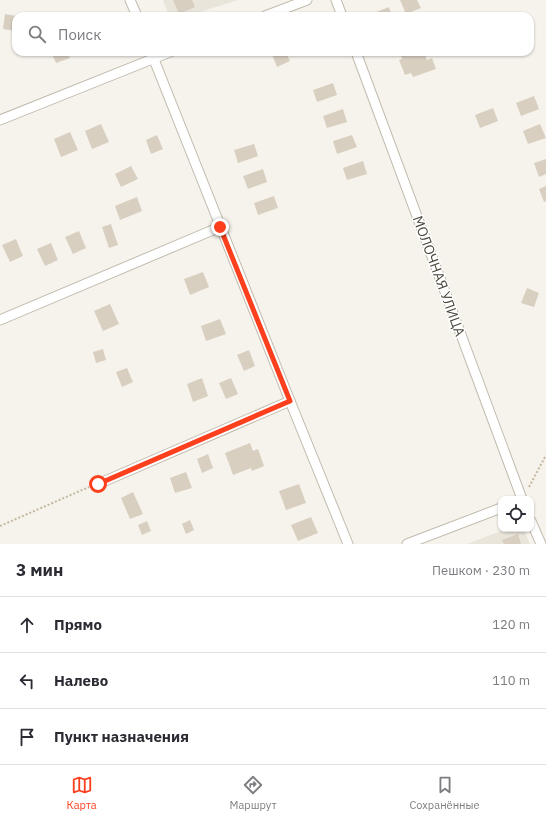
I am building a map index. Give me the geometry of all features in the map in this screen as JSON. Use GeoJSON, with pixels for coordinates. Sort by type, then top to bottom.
{"type":"FeatureCollection","features":[{"type":"Feature","properties":{"kind":"street"},"geometry":{"type":"LineString","coordinates":[[130,0],[134,12]]}},
{"type":"Feature","properties":{"kind":"street"},"geometry":{"type":"LineString","coordinates":[[276,12],[307,0]]}},
{"type":"Feature","properties":{"kind":"street"},"geometry":{"type":"LineString","coordinates":[[336,0],[340,12]]}},
{"type":"Feature","properties":{"kind":"street"},"geometry":{"type":"LineString","coordinates":[[0,120],[150,56]]}},
{"type":"Feature","properties":{"kind":"street"},"geometry":{"type":"LineString","coordinates":[[152,56],[348,544]]}},
{"type":"Feature","properties":{"kind":"street","name":"МОЛОЧНАЯ УЛИЦА"},"geometry":{"type":"LineString","coordinates":[[358,56],[524,496]]}},
{"type":"Feature","properties":{"kind":"street"},"geometry":{"type":"LineString","coordinates":[[0,320],[220,227]]}},
{"type":"Feature","properties":{"kind":"street"},"geometry":{"type":"LineString","coordinates":[[98,484],[290,401]]}},
{"type":"Feature","properties":{"kind":"street"},"geometry":{"type":"LineString","coordinates":[[407,544],[498,509]]}},
{"type":"Feature","properties":{"kind":"street"},"geometry":{"type":"LineString","coordinates":[[534,528],[541,544]]}},
{"type":"Feature","properties":{"kind":"path"},"geometry":{"type":"LineString","coordinates":[[524,496],[546,455]]}},
{"type":"Feature","properties":{"kind":"path"},"geometry":{"type":"LineString","coordinates":[[0,526],[98,484]]}},
{"type":"Feature","properties":{"kind":"shaded area"},"geometry":{"type":"Polygon","coordinates":[[[163,0],[238,0],[200,12],[168,12],[163,0]]]}},
{"type":"Feature","properties":{"kind":"shaded area"},"geometry":{"type":"Polygon","coordinates":[[[498,532],[524,532],[530,544],[467,544],[498,532]]]}},
{"type":"Feature","properties":{"kind":"building"},"geometry":{"type":"Polygon","coordinates":[[[173,0],[192,0],[195,7],[184,12],[178,12],[173,0]]]}},
{"type":"Feature","properties":{"kind":"building"},"geometry":{"type":"Polygon","coordinates":[[[400,0],[417,0],[421,8],[411,12],[405,12],[400,0]]]}},
{"type":"Feature","properties":{"kind":"building"},"geometry":{"type":"Polygon","coordinates":[[[389,7],[391,12],[376,12],[389,7]]]}},
{"type":"Feature","properties":{"kind":"building"},"geometry":{"type":"Polygon","coordinates":[[[5,14],[12,15],[12,30],[3,29],[5,14]]]}},
{"type":"Feature","properties":{"kind":"building"},"geometry":{"type":"Polygon","coordinates":[[[53,56],[69,56],[70,58],[56,63],[53,56]]]}},
{"type":"Feature","properties":{"kind":"building"},"geometry":{"type":"Polygon","coordinates":[[[273,56],[288,56],[290,61],[277,67],[273,56]]]}},
{"type":"Feature","properties":{"kind":"building"},"geometry":{"type":"Polygon","coordinates":[[[401,56],[426,56],[427,60],[432,58],[436,69],[413,77],[411,73],[405,75],[399,60],[402,59],[401,56]]]}},
{"type":"Feature","properties":{"kind":"building"},"geometry":{"type":"Polygon","coordinates":[[[333,83],[337,95],[317,102],[313,90],[333,83]]]}},
{"type":"Feature","properties":{"kind":"building"},"geometry":{"type":"Polygon","coordinates":[[[534,96],[539,109],[521,116],[516,103],[534,96]]]}},
{"type":"Feature","properties":{"kind":"building"},"geometry":{"type":"Polygon","coordinates":[[[493,108],[498,121],[480,128],[475,115],[493,108]]]}},
{"type":"Feature","properties":{"kind":"building"},"geometry":{"type":"Polygon","coordinates":[[[343,109],[347,122],[327,128],[323,116],[343,109]]]}},
{"type":"Feature","properties":{"kind":"building"},"geometry":{"type":"Polygon","coordinates":[[[101,124],[109,142],[92,149],[85,131],[101,124]]]}},
{"type":"Feature","properties":{"kind":"building"},"geometry":{"type":"Polygon","coordinates":[[[540,124],[546,138],[528,144],[523,131],[540,124]]]}},
{"type":"Feature","properties":{"kind":"building"},"geometry":{"type":"Polygon","coordinates":[[[70,132],[78,150],[61,157],[54,139],[70,132]]]}},
{"type":"Feature","properties":{"kind":"building"},"geometry":{"type":"Polygon","coordinates":[[[157,135],[163,149],[151,154],[146,140],[157,135]]]}},
{"type":"Feature","properties":{"kind":"building"},"geometry":{"type":"Polygon","coordinates":[[[352,135],[357,147],[337,154],[333,141],[352,135]]]}},
{"type":"Feature","properties":{"kind":"building"},"geometry":{"type":"Polygon","coordinates":[[[254,144],[258,156],[238,163],[234,150],[254,144]]]}},
{"type":"Feature","properties":{"kind":"building"},"geometry":{"type":"Polygon","coordinates":[[[546,159],[546,174],[539,177],[534,163],[546,159]]]}},
{"type":"Feature","properties":{"kind":"building"},"geometry":{"type":"Polygon","coordinates":[[[363,161],[367,174],[347,180],[343,168],[363,161]]]}},
{"type":"Feature","properties":{"kind":"building"},"geometry":{"type":"Polygon","coordinates":[[[131,166],[138,179],[121,187],[115,174],[131,166]]]}},
{"type":"Feature","properties":{"kind":"building"},"geometry":{"type":"Polygon","coordinates":[[[263,169],[267,182],[248,189],[243,176],[263,169]]]}},
{"type":"Feature","properties":{"kind":"building"},"geometry":{"type":"Polygon","coordinates":[[[546,186],[546,201],[544,202],[539,189],[546,186]]]}},
{"type":"Feature","properties":{"kind":"building"},"geometry":{"type":"Polygon","coordinates":[[[274,196],[278,208],[258,215],[254,203],[274,196]]]}},
{"type":"Feature","properties":{"kind":"building"},"geometry":{"type":"Polygon","coordinates":[[[137,197],[142,211],[120,220],[115,206],[137,197]]]}},
{"type":"Feature","properties":{"kind":"building"},"geometry":{"type":"Polygon","coordinates":[[[111,224],[118,245],[109,248],[102,227],[111,224]]]}},
{"type":"Feature","properties":{"kind":"building"},"geometry":{"type":"Polygon","coordinates":[[[79,231],[86,248],[73,254],[65,237],[79,231]]]}},
{"type":"Feature","properties":{"kind":"building"},"geometry":{"type":"Polygon","coordinates":[[[16,239],[23,256],[10,262],[2,245],[16,239]]]}},
{"type":"Feature","properties":{"kind":"building"},"geometry":{"type":"Polygon","coordinates":[[[51,243],[58,260],[45,266],[37,249],[51,243]]]}},
{"type":"Feature","properties":{"kind":"building"},"geometry":{"type":"Polygon","coordinates":[[[203,272],[209,287],[190,295],[184,279],[203,272]]]}},
{"type":"Feature","properties":{"kind":"building"},"geometry":{"type":"Polygon","coordinates":[[[527,288],[539,293],[534,307],[521,303],[527,288]]]}},
{"type":"Feature","properties":{"kind":"building"},"geometry":{"type":"Polygon","coordinates":[[[110,304],[119,324],[103,331],[94,311],[110,304]]]}},
{"type":"Feature","properties":{"kind":"building"},"geometry":{"type":"Polygon","coordinates":[[[220,319],[226,334],[206,341],[201,326],[220,319]]]}},
{"type":"Feature","properties":{"kind":"building"},"geometry":{"type":"Polygon","coordinates":[[[103,349],[106,360],[96,363],[93,352],[103,349]]]}},
{"type":"Feature","properties":{"kind":"building"},"geometry":{"type":"Polygon","coordinates":[[[249,350],[255,366],[244,371],[237,355],[249,350]]]}},
{"type":"Feature","properties":{"kind":"building"},"geometry":{"type":"Polygon","coordinates":[[[127,368],[133,382],[122,387],[116,372],[127,368]]]}},
{"type":"Feature","properties":{"kind":"building"},"geometry":{"type":"Polygon","coordinates":[[[202,378],[208,396],[193,402],[187,384],[202,378]]]}},
{"type":"Feature","properties":{"kind":"building"},"geometry":{"type":"Polygon","coordinates":[[[231,378],[238,394],[226,399],[219,383],[231,378]]]}},
{"type":"Feature","properties":{"kind":"building"},"geometry":{"type":"Polygon","coordinates":[[[250,443],[253,451],[258,449],[264,466],[252,471],[251,468],[233,475],[225,453],[250,443]]]}},
{"type":"Feature","properties":{"kind":"building"},"geometry":{"type":"Polygon","coordinates":[[[208,454],[213,468],[202,473],[197,459],[208,454]]]}},
{"type":"Feature","properties":{"kind":"building"},"geometry":{"type":"Polygon","coordinates":[[[186,472],[192,488],[175,493],[170,478],[186,472]]]}},
{"type":"Feature","properties":{"kind":"building"},"geometry":{"type":"Polygon","coordinates":[[[299,484],[306,503],[286,510],[279,491],[299,484]]]}},
{"type":"Feature","properties":{"kind":"building"},"geometry":{"type":"Polygon","coordinates":[[[133,492],[143,514],[130,519],[121,498],[133,492]]]}},
{"type":"Feature","properties":{"kind":"building"},"geometry":{"type":"Polygon","coordinates":[[[311,517],[318,533],[298,541],[291,525],[311,517]]]}},
{"type":"Feature","properties":{"kind":"building"},"geometry":{"type":"Polygon","coordinates":[[[190,520],[194,530],[186,534],[182,524],[190,520]]]}},
{"type":"Feature","properties":{"kind":"building"},"geometry":{"type":"Polygon","coordinates":[[[147,521],[151,531],[142,535],[138,525],[147,521]]]}},
{"type":"Feature","properties":{"kind":"building"},"geometry":{"type":"Polygon","coordinates":[[[518,534],[521,544],[504,544],[502,540],[518,534]]]}},
{"type":"Feature","properties":{"kind":"route"},"geometry":{"type":"LineString","coordinates":[[98,484],[290,401],[220,227]]}}]}
